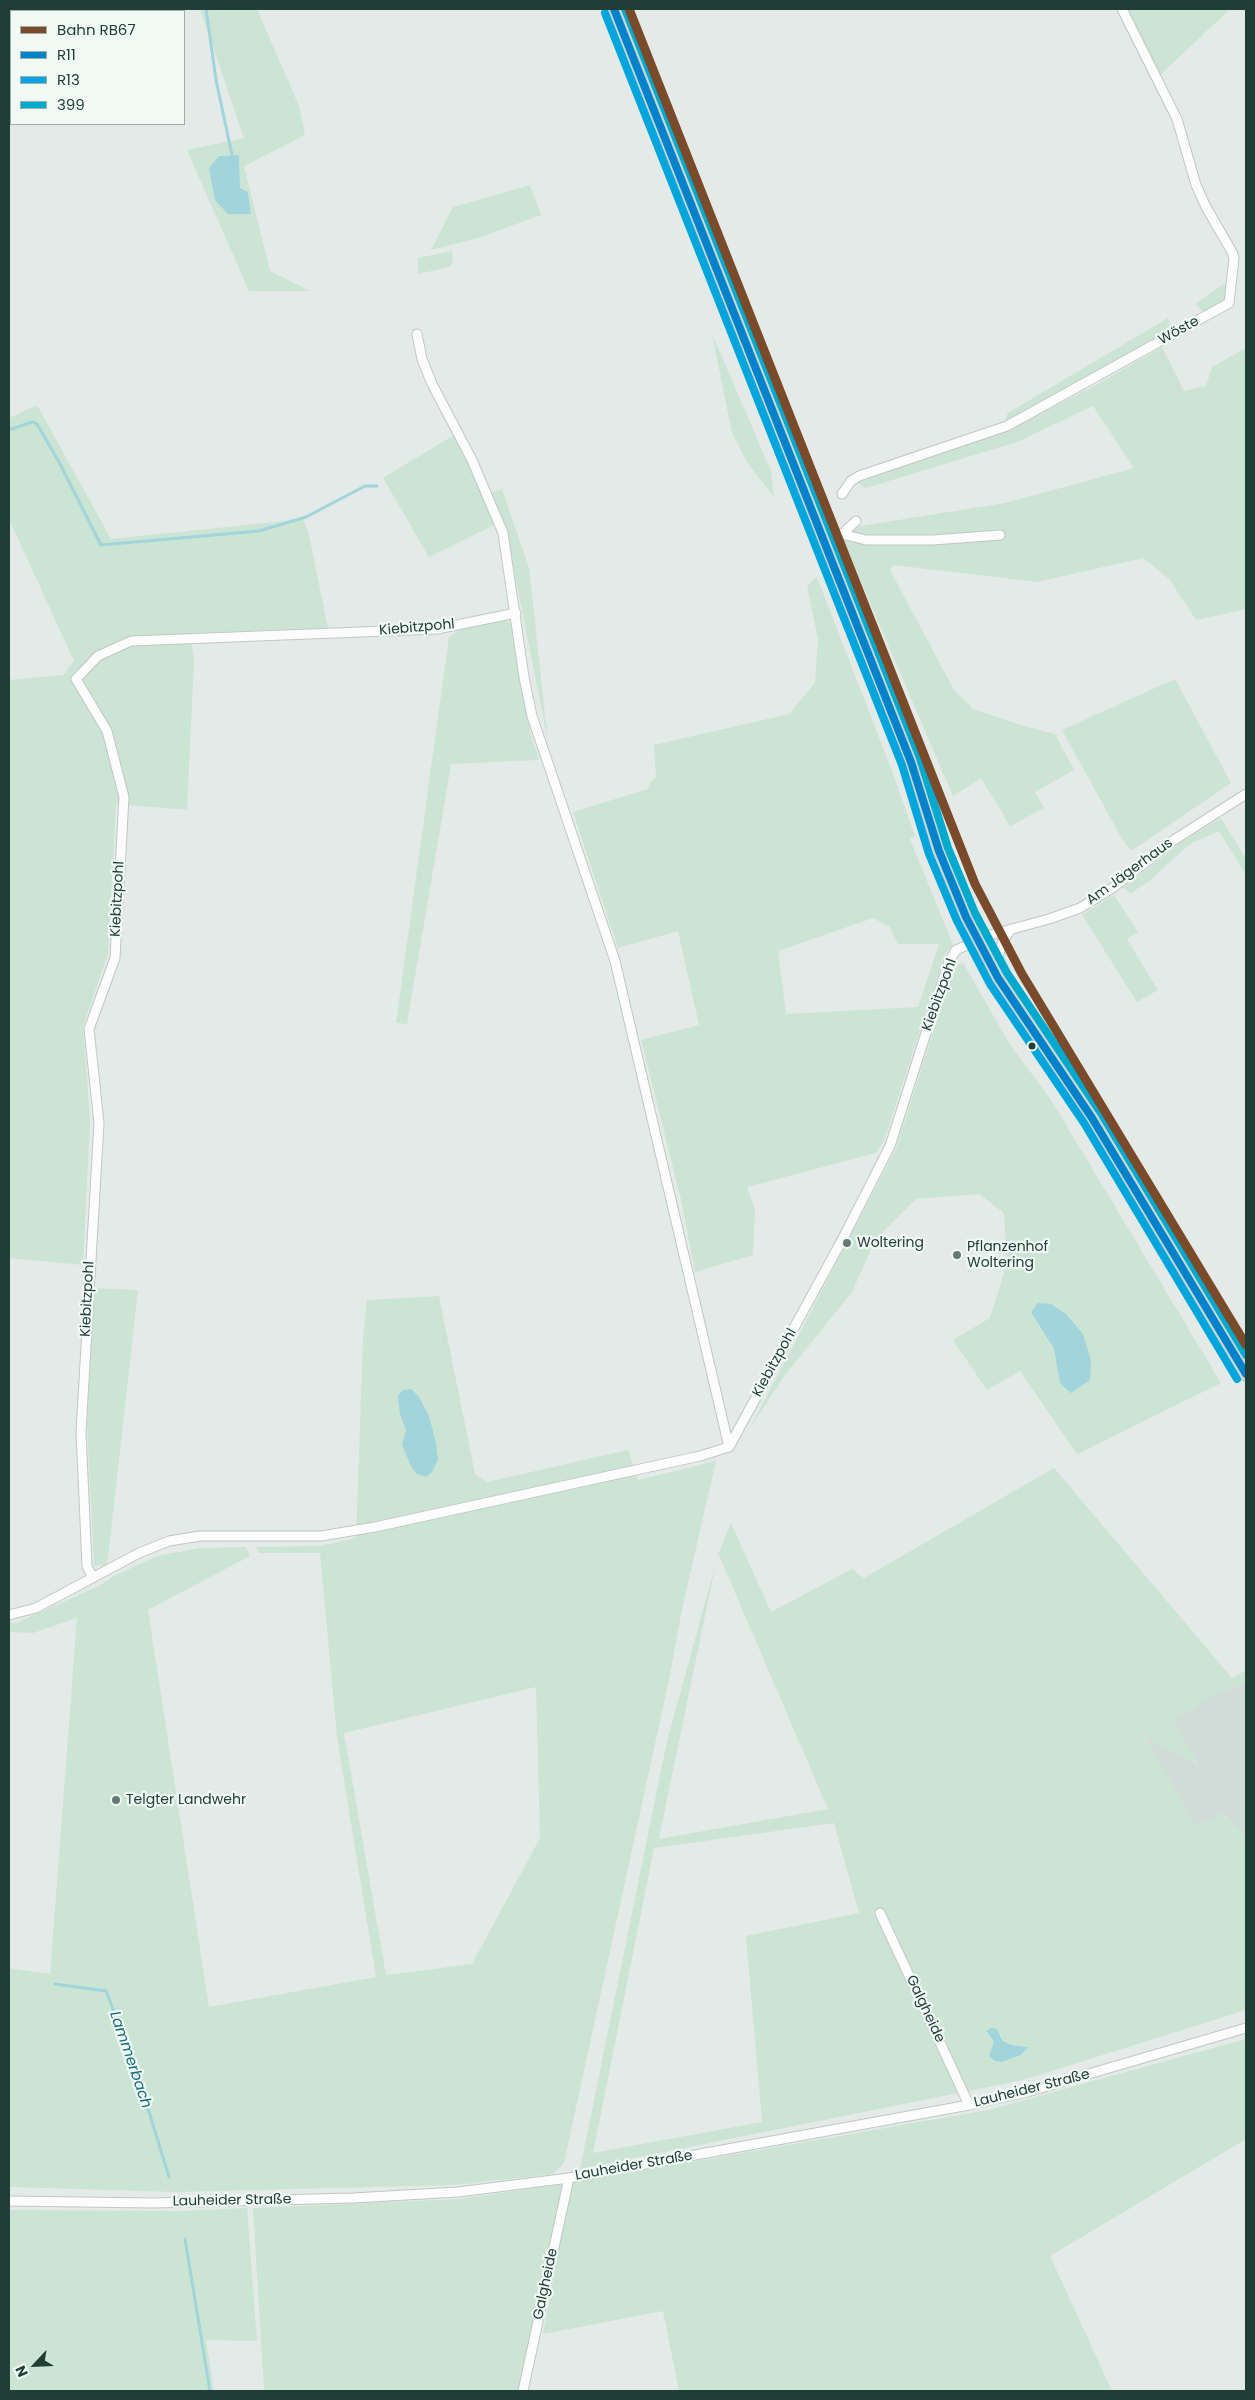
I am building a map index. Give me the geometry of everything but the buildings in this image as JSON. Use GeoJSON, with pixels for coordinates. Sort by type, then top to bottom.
{"type":"FeatureCollection","features":[{"type":"Feature","properties":{"kind":"main road"},"geometry":{"type":"LineString","coordinates":[[614,9],[911,762],[952,883],[977,940],[998,978],[1092,1118],[1246,1374]]}},
{"type":"Feature","properties":{"kind":"street","name":"Wöste"},"geometry":{"type":"LineString","coordinates":[[842,494],[851,481],[859,476],[1007,426],[1229,303],[1234,258],[1232,252],[1206,207],[1196,185],[1182,132],[1122,9]]}},
{"type":"Feature","properties":{"kind":"street"},"geometry":{"type":"LineString","coordinates":[[9,1615],[36,1608],[139,1553],[169,1541],[200,1536],[321,1536],[700,1456],[729,1447],[616,961],[535,724],[524,678],[503,533],[472,460],[432,384],[422,359],[417,334]]}},
{"type":"Feature","properties":{"kind":"street"},"geometry":{"type":"LineString","coordinates":[[824,543],[842,534],[856,520]]}},
{"type":"Feature","properties":{"kind":"street"},"geometry":{"type":"LineString","coordinates":[[842,534],[866,540],[933,540],[1000,535]]}},
{"type":"Feature","properties":{"kind":"street","name":"Kiebitzpohl"},"geometry":{"type":"LineString","coordinates":[[93,1578],[87,1566],[81,1432],[98,1123],[89,1029],[115,958],[124,796],[107,731],[76,679],[98,656],[131,642],[437,629],[516,614]]}},
{"type":"Feature","properties":{"kind":"street","name":"Am Jägerhaus"},"geometry":{"type":"LineString","coordinates":[[977,940],[1049,920],[1080,908],[1114,887],[1174,840],[1246,794]]}},
{"type":"Feature","properties":{"kind":"street"},"geometry":{"type":"LineString","coordinates":[[998,978],[999,953],[1003,941],[1011,929]]}},
{"type":"Feature","properties":{"kind":"street","name":"Kiebitzpohl"},"geometry":{"type":"LineString","coordinates":[[729,1447],[842,1240],[890,1146],[949,961],[956,950],[977,940]]}},
{"type":"Feature","properties":{"kind":"street","name":"Galgheide"},"geometry":{"type":"LineString","coordinates":[[880,1913],[969,2105]]}},
{"type":"Feature","properties":{"kind":"street","name":"Lauheider Straße"},"geometry":{"type":"LineString","coordinates":[[9,2201],[162,2202],[353,2198],[458,2192],[569,2178],[969,2105],[1036,2089],[1246,2028]]}},
{"type":"Feature","properties":{"kind":"street","name":"Galgheide"},"geometry":{"type":"LineString","coordinates":[[523,2391],[569,2178]]}},
{"type":"Feature","properties":{"kind":"shaded area"},"geometry":{"type":"Polygon","coordinates":[[[1246,1682],[1246,1838],[1224,1813],[1196,1827],[1145,1737],[1198,1764],[1173,1720],[1212,1696],[1246,1682]]]}},
{"type":"Feature","properties":{"kind":"green space"},"geometry":{"type":"Polygon","coordinates":[[[200,9],[257,9],[299,106],[305,135],[244,166],[270,271],[310,291],[249,291],[187,150],[244,138],[200,9]],[[239,155],[219,156],[251,214],[248,192],[240,188],[239,155]]]}},
{"type":"Feature","properties":{"kind":"green space"},"geometry":{"type":"Polygon","coordinates":[[[1128,9],[1230,9],[1159,76],[1128,9]]]}},
{"type":"Feature","properties":{"kind":"green space"},"geometry":{"type":"Polygon","coordinates":[[[530,185],[541,215],[478,238],[431,250],[453,207],[530,185]]]}},
{"type":"Feature","properties":{"kind":"green space"},"geometry":{"type":"Polygon","coordinates":[[[452,251],[453,261],[450,267],[418,274],[418,258],[452,251]]]}},
{"type":"Feature","properties":{"kind":"green space"},"geometry":{"type":"Polygon","coordinates":[[[1228,281],[1225,302],[1205,313],[1195,304],[1228,281]]]}},
{"type":"Feature","properties":{"kind":"green space"},"geometry":{"type":"Polygon","coordinates":[[[1168,318],[1171,330],[1004,422],[1008,413],[1168,318]]]}},
{"type":"Feature","properties":{"kind":"green space"},"geometry":{"type":"Polygon","coordinates":[[[712,334],[771,471],[774,497],[748,464],[732,433],[712,334]]]}},
{"type":"Feature","properties":{"kind":"green space"},"geometry":{"type":"Polygon","coordinates":[[[1162,347],[1184,391],[1206,386],[1212,367],[1246,348],[1246,609],[1196,620],[1169,579],[1143,558],[1037,582],[894,565],[890,570],[954,690],[973,709],[1055,734],[1074,770],[1035,792],[1044,808],[1010,826],[981,778],[953,796],[843,540],[846,535],[861,526],[1005,503],[1134,468],[1093,406],[1017,442],[866,488],[858,483],[869,475],[1008,430],[1096,385],[1162,347]]]}},
{"type":"Feature","properties":{"kind":"green space"},"geometry":{"type":"Polygon","coordinates":[[[37,405],[111,539],[303,519],[309,535],[328,628],[190,633],[194,661],[187,810],[116,804],[108,954],[83,1026],[90,1120],[83,1265],[9,1258],[9,680],[63,675],[74,661],[9,519],[9,418],[37,405]]]}},
{"type":"Feature","properties":{"kind":"green space"},"geometry":{"type":"Polygon","coordinates":[[[456,434],[496,524],[429,557],[383,478],[456,434]]]}},
{"type":"Feature","properties":{"kind":"green space"},"geometry":{"type":"Polygon","coordinates":[[[502,489],[529,568],[548,741],[507,535],[491,493],[502,489]]]}},
{"type":"Feature","properties":{"kind":"green space"},"geometry":{"type":"Polygon","coordinates":[[[817,577],[892,771],[915,836],[910,839],[953,945],[945,954],[884,1141],[876,1153],[747,1187],[755,1210],[753,1255],[695,1272],[682,1204],[641,1040],[699,1025],[678,931],[618,948],[573,812],[648,789],[650,782],[656,778],[654,745],[789,714],[815,683],[818,639],[807,586],[817,577]],[[873,918],[778,951],[786,1014],[918,1007],[939,944],[898,944],[889,926],[873,918]]]}},
{"type":"Feature","properties":{"kind":"green space"},"geometry":{"type":"Polygon","coordinates":[[[505,620],[514,626],[520,684],[539,760],[451,764],[407,1024],[396,1023],[449,637],[463,628],[505,620]]]}},
{"type":"Feature","properties":{"kind":"green space"},"geometry":{"type":"Polygon","coordinates":[[[1175,679],[1231,783],[1131,851],[1122,839],[1062,730],[1175,679]]]}},
{"type":"Feature","properties":{"kind":"green space"},"geometry":{"type":"Polygon","coordinates":[[[1221,818],[1246,859],[1246,875],[1219,831],[1190,844],[1149,881],[1131,893],[1123,888],[1180,843],[1221,818]]]}},
{"type":"Feature","properties":{"kind":"green space"},"geometry":{"type":"Polygon","coordinates":[[[1114,895],[1138,932],[1127,939],[1158,990],[1137,1002],[1082,915],[1114,895]]]}},
{"type":"Feature","properties":{"kind":"green space"},"geometry":{"type":"Polygon","coordinates":[[[963,963],[1009,1043],[1051,1100],[1221,1383],[1077,1454],[1020,1371],[987,1390],[953,1340],[990,1318],[1007,1263],[1004,1213],[979,1194],[916,1199],[875,1240],[852,1292],[785,1375],[750,1428],[896,1149],[954,966],[963,963]],[[1031,1312],[1054,1349],[1060,1383],[1091,1380],[1031,1312]]]}},
{"type":"Feature","properties":{"kind":"green space"},"geometry":{"type":"Polygon","coordinates":[[[94,1288],[138,1290],[107,1566],[94,1565],[87,1425],[94,1288]]]}},
{"type":"Feature","properties":{"kind":"green space"},"geometry":{"type":"Polygon","coordinates":[[[439,1296],[475,1474],[487,1482],[628,1450],[638,1480],[716,1461],[682,1609],[670,1675],[564,2163],[553,2174],[456,2185],[175,2192],[9,2187],[9,1968],[50,1974],[77,1618],[33,1633],[9,1632],[9,1622],[16,1623],[99,1586],[114,1576],[157,1556],[200,1548],[246,1547],[250,1556],[148,1610],[209,2007],[376,1977],[337,1737],[320,1553],[259,1553],[256,1547],[319,1546],[356,1538],[363,1339],[367,1300],[439,1296]],[[536,1687],[344,1733],[386,1975],[472,1964],[540,1838],[536,1687]]]}},
{"type":"Feature","properties":{"kind":"green space"},"geometry":{"type":"Polygon","coordinates":[[[1054,1468],[1232,1678],[1246,1670],[1246,1682],[1212,1696],[1173,1720],[1199,1764],[1146,1738],[1196,1827],[1224,1813],[1246,1838],[1246,2010],[1023,2080],[580,2169],[667,1741],[716,1564],[659,1839],[828,1809],[718,1554],[731,1523],[771,1612],[852,1569],[864,1578],[1054,1468]],[[834,1823],[654,1848],[593,2153],[762,2122],[746,1936],[859,1913],[834,1823]],[[986,2032],[994,2042],[995,2061],[1002,2062],[1021,2055],[1028,2047],[1012,2045],[1003,2041],[1001,2034],[986,2032]]]}},
{"type":"Feature","properties":{"kind":"green space"},"geometry":{"type":"Polygon","coordinates":[[[1246,2039],[1246,2139],[1050,2256],[1112,2391],[679,2391],[663,2311],[543,2334],[571,2183],[988,2110],[1246,2039]]]}},
{"type":"Feature","properties":{"kind":"green space"},"geometry":{"type":"Polygon","coordinates":[[[564,2184],[519,2391],[264,2391],[253,2208],[458,2199],[564,2184]]]}},
{"type":"Feature","properties":{"kind":"green space"},"geometry":{"type":"Polygon","coordinates":[[[247,2208],[257,2341],[206,2340],[214,2391],[9,2391],[9,2210],[179,2211],[247,2208]]]}},
{"type":"Feature","properties":{"kind":"water"},"geometry":{"type":"Polygon","coordinates":[[[239,155],[240,188],[248,192],[251,214],[228,214],[215,200],[209,168],[219,156],[239,155]]]}},
{"type":"Feature","properties":{"kind":"water"},"geometry":{"type":"Polygon","coordinates":[[[1038,1303],[1051,1304],[1066,1314],[1083,1334],[1091,1361],[1090,1380],[1071,1393],[1060,1383],[1054,1349],[1031,1312],[1038,1303]]]}},
{"type":"Feature","properties":{"kind":"water"},"geometry":{"type":"Polygon","coordinates":[[[411,1389],[419,1397],[429,1416],[436,1443],[438,1460],[432,1472],[426,1477],[417,1474],[412,1468],[402,1445],[406,1430],[400,1414],[398,1396],[403,1390],[411,1389]]]}},
{"type":"Feature","properties":{"kind":"water"},"geometry":{"type":"Polygon","coordinates":[[[991,2028],[997,2029],[1003,2041],[1012,2045],[1028,2047],[1021,2055],[1002,2062],[995,2061],[989,2056],[994,2042],[986,2031],[991,2028]]]}},
{"type":"Feature","properties":{"kind":"waterway"},"geometry":{"type":"LineString","coordinates":[[206,9],[216,80],[232,155]]}},
{"type":"Feature","properties":{"kind":"waterway"},"geometry":{"type":"LineString","coordinates":[[9,430],[32,422],[37,424],[59,462],[101,545],[259,531],[306,517],[365,486],[377,486]]}},
{"type":"Feature","properties":{"kind":"waterway","name":"Lammerbach"},"geometry":{"type":"LineString","coordinates":[[55,1984],[106,1991],[134,2063],[169,2177]]}},
{"type":"Feature","properties":{"kind":"waterway","name":"Lammerbach"},"geometry":{"type":"LineString","coordinates":[[185,2239],[210,2391]]}},
{"type":"Feature","properties":{"kind":"rail line","name":"RB67"},"geometry":{"type":"LineString","coordinates":[[629,9],[975,884],[1022,974],[1246,1345]]}},
{"type":"Feature","properties":{"kind":"transit line","name":"R11"},"geometry":{"type":"LineString","coordinates":[[614,9],[911,762],[939,851],[966,917],[998,978],[1092,1118],[1246,1374]]}},
{"type":"Feature","properties":{"kind":"transit line","name":"399"},"geometry":{"type":"LineString","coordinates":[[625,9],[920,758],[948,848],[975,913],[1007,973],[1101,1113],[1246,1355]]}},
{"type":"Feature","properties":{"kind":"transit line","name":"R13"},"geometry":{"type":"LineString","coordinates":[[605,13],[902,765],[929,854],[957,921],[990,984],[1084,1123],[1237,1379]]}},
{"type":"Feature","properties":{"kind":"place","name":"Woltering"},"geometry":{"type":"Point","coordinates":[847,1243]}},
{"type":"Feature","properties":{"kind":"place","name":"Pflanzenhof Woltering"},"geometry":{"type":"Point","coordinates":[957,1255]}},
{"type":"Feature","properties":{"kind":"place","name":"Telgter Landwehr"},"geometry":{"type":"Point","coordinates":[116,1800]}}]}
